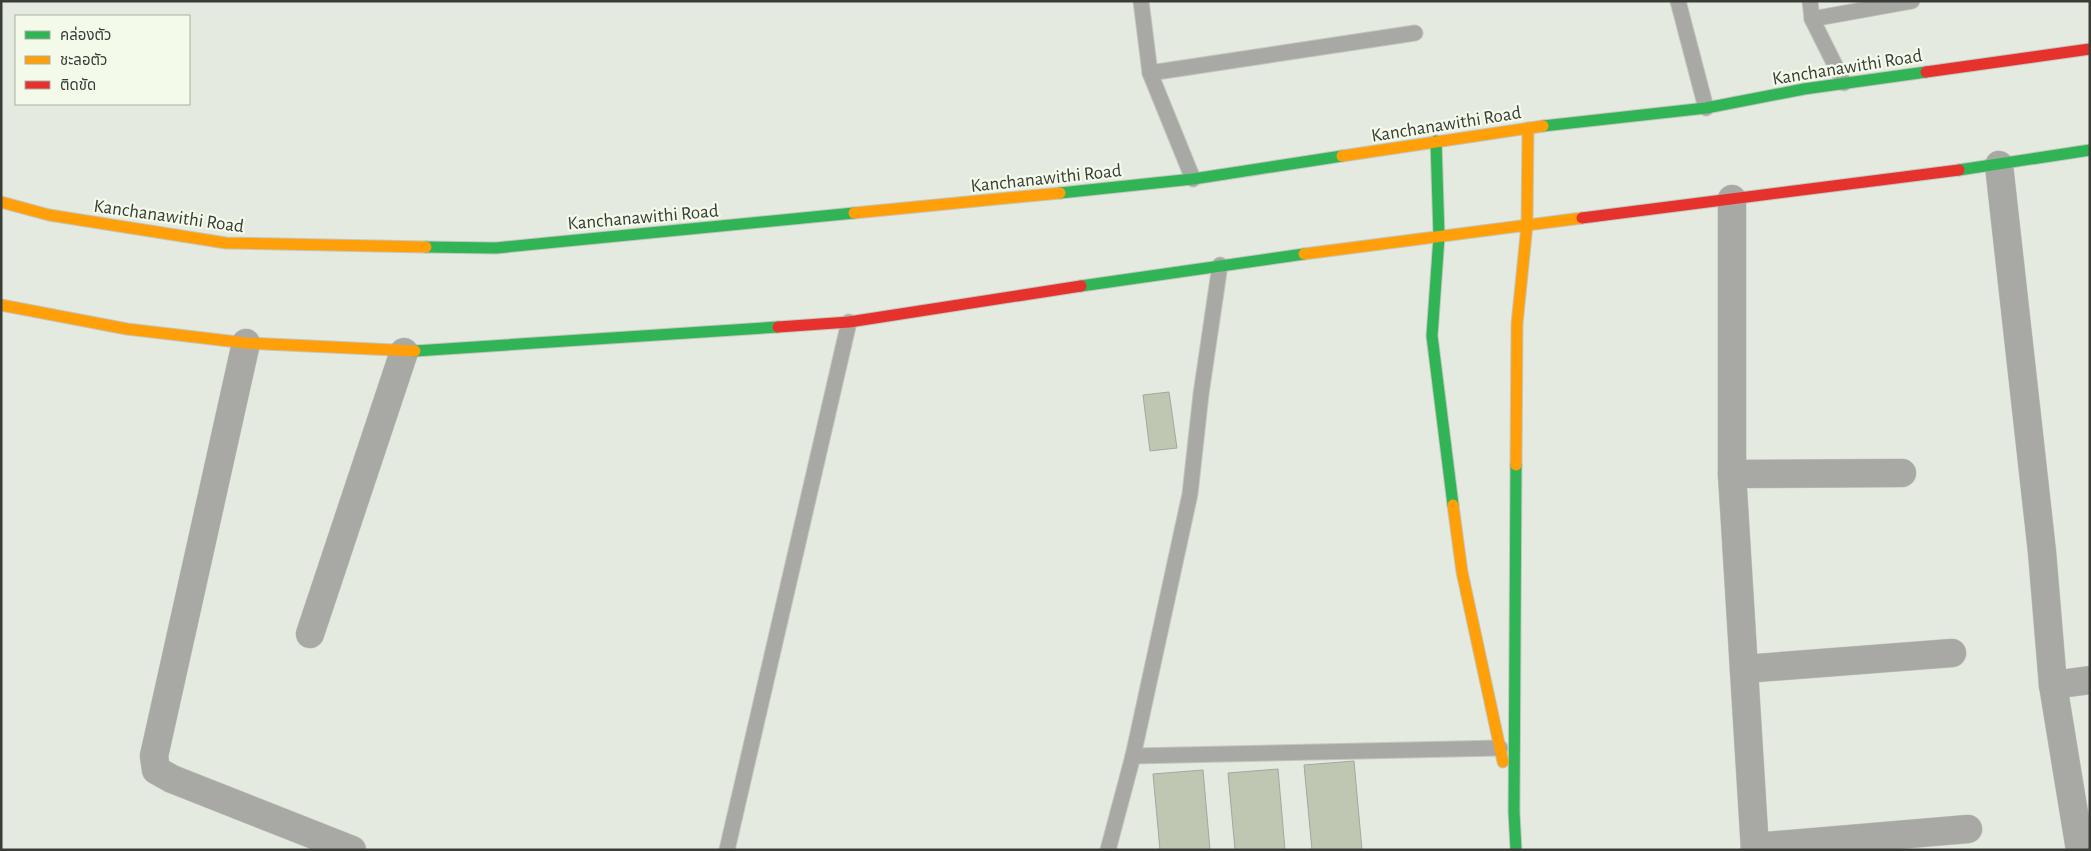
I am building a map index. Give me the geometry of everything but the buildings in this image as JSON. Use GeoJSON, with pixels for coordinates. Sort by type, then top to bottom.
{"type":"FeatureCollection","features":[{"type":"Feature","properties":{"kind":"main road","name":"Kanchanawithi Road"},"geometry":{"type":"LineString","coordinates":[[1,202],[49,215],[226,243],[496,248],[1193,179],[1528,128],[1621,116],[1706,108],[1804,89],[2090,48]]}},
{"type":"Feature","properties":{"kind":"main road"},"geometry":{"type":"LineString","coordinates":[[1516,850],[1514,812],[1517,324],[1527,225],[1528,128]]}},
{"type":"Feature","properties":{"kind":"main road"},"geometry":{"type":"LineString","coordinates":[[1436,141],[1440,237],[1432,336],[1462,572],[1514,812]]}},
{"type":"Feature","properties":{"kind":"main road"},"geometry":{"type":"LineString","coordinates":[[1,305],[128,329],[246,343],[404,352],[849,322],[1220,265],[1998,165],[2090,150]]}},
{"type":"Feature","properties":{"kind":"street"},"geometry":{"type":"LineString","coordinates":[[1998,165],[2042,552],[2053,685],[2082,818],[2080,850]]}},
{"type":"Feature","properties":{"kind":"street"},"geometry":{"type":"LineString","coordinates":[[1732,199],[1732,474],[1755,848],[1968,829]]}},
{"type":"Feature","properties":{"kind":"street"},"geometry":{"type":"LineString","coordinates":[[246,343],[154,763],[156,770],[172,779],[352,850]]}},
{"type":"Feature","properties":{"kind":"street"},"geometry":{"type":"LineString","coordinates":[[310,634],[404,352]]}},
{"type":"Feature","properties":{"kind":"street"},"geometry":{"type":"LineString","coordinates":[[1732,474],[1902,473]]}},
{"type":"Feature","properties":{"kind":"street"},"geometry":{"type":"LineString","coordinates":[[1744,669],[1952,653]]}},
{"type":"Feature","properties":{"kind":"street"},"geometry":{"type":"LineString","coordinates":[[2053,685],[2090,680]]}},
{"type":"Feature","properties":{"kind":"lane"},"geometry":{"type":"LineString","coordinates":[[1141,1],[1150,73],[1193,179]]}},
{"type":"Feature","properties":{"kind":"lane"},"geometry":{"type":"LineString","coordinates":[[1678,1],[1706,108]]}},
{"type":"Feature","properties":{"kind":"lane"},"geometry":{"type":"LineString","coordinates":[[1810,1],[1812,19],[1844,83]]}},
{"type":"Feature","properties":{"kind":"lane"},"geometry":{"type":"LineString","coordinates":[[1812,19],[1912,1]]}},
{"type":"Feature","properties":{"kind":"lane"},"geometry":{"type":"LineString","coordinates":[[1150,73],[1415,33]]}},
{"type":"Feature","properties":{"kind":"lane"},"geometry":{"type":"LineString","coordinates":[[1108,850],[1133,756],[1190,494],[1201,394],[1220,265]]}},
{"type":"Feature","properties":{"kind":"lane"},"geometry":{"type":"LineString","coordinates":[[727,850],[849,322]]}},
{"type":"Feature","properties":{"kind":"lane"},"geometry":{"type":"LineString","coordinates":[[1133,756],[1500,748]]}},
{"type":"Feature","properties":{"kind":"traffic: fast"},"geometry":{"type":"LineString","coordinates":[[1543,126],[1706,108],[1804,89],[1926,72]]}},
{"type":"Feature","properties":{"kind":"traffic: fast"},"geometry":{"type":"LineString","coordinates":[[1436,141],[1439,237],[1432,336],[1453,505]]}},
{"type":"Feature","properties":{"kind":"traffic: fast"},"geometry":{"type":"LineString","coordinates":[[1959,170],[2090,150]]}},
{"type":"Feature","properties":{"kind":"traffic: fast"},"geometry":{"type":"LineString","coordinates":[[1060,193],[1193,179],[1342,156]]}},
{"type":"Feature","properties":{"kind":"traffic: fast"},"geometry":{"type":"LineString","coordinates":[[426,247],[496,248],[854,213]]}},
{"type":"Feature","properties":{"kind":"traffic: fast"},"geometry":{"type":"LineString","coordinates":[[1081,286],[1304,254]]}},
{"type":"Feature","properties":{"kind":"traffic: fast"},"geometry":{"type":"LineString","coordinates":[[415,351],[778,327]]}},
{"type":"Feature","properties":{"kind":"traffic: fast"},"geometry":{"type":"LineString","coordinates":[[1516,465],[1514,812],[1516,850]]}},
{"type":"Feature","properties":{"kind":"traffic: slow"},"geometry":{"type":"LineString","coordinates":[[1342,156],[1543,126]]}},
{"type":"Feature","properties":{"kind":"traffic: slow"},"geometry":{"type":"LineString","coordinates":[[1516,465],[1517,324],[1527,225],[1528,128]]}},
{"type":"Feature","properties":{"kind":"traffic: slow"},"geometry":{"type":"LineString","coordinates":[[854,213],[1060,193]]}},
{"type":"Feature","properties":{"kind":"traffic: slow"},"geometry":{"type":"LineString","coordinates":[[1,202],[49,215],[226,243],[426,247]]}},
{"type":"Feature","properties":{"kind":"traffic: slow"},"geometry":{"type":"LineString","coordinates":[[1304,254],[1582,218]]}},
{"type":"Feature","properties":{"kind":"traffic: slow"},"geometry":{"type":"LineString","coordinates":[[1,305],[127,329],[246,343],[415,351]]}},
{"type":"Feature","properties":{"kind":"traffic: slow"},"geometry":{"type":"LineString","coordinates":[[1453,505],[1462,572],[1503,762]]}},
{"type":"Feature","properties":{"kind":"traffic: jam"},"geometry":{"type":"LineString","coordinates":[[1926,72],[2090,49]]}},
{"type":"Feature","properties":{"kind":"traffic: jam"},"geometry":{"type":"LineString","coordinates":[[1582,218],[1959,170]]}},
{"type":"Feature","properties":{"kind":"traffic: jam"},"geometry":{"type":"LineString","coordinates":[[778,327],[849,322],[1081,286]]}}]}
